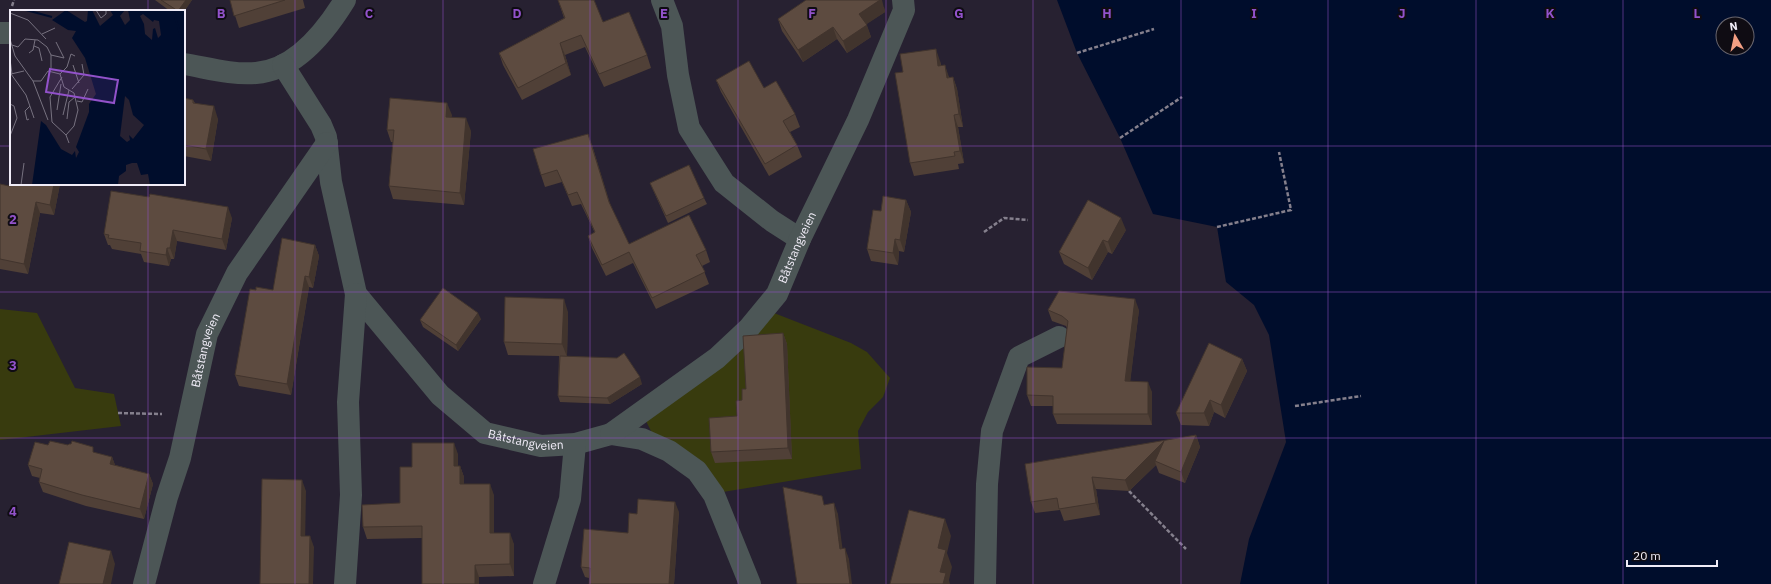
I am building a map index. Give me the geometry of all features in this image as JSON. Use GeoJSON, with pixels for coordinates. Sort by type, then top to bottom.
{"type":"FeatureCollection","features":[{"type":"Feature","properties":{"kind":"street"},"geometry":{"type":"LineString","coordinates":[[185,64],[230,72],[250,73],[273,69],[283,65],[300,55],[312,43],[345,0]]}},
{"type":"Feature","properties":{"kind":"street"},"geometry":{"type":"LineString","coordinates":[[662,0],[672,26],[678,75],[688,128],[724,184],[772,221],[800,239]]}},
{"type":"Feature","properties":{"kind":"street","name":"Båtstangveien"},"geometry":{"type":"LineString","coordinates":[[283,65],[321,125],[327,143],[331,182],[356,294],[440,395],[485,433],[541,446],[575,444],[611,434],[717,358],[750,328],[778,294],[800,239],[858,120],[904,10],[903,0]]}},
{"type":"Feature","properties":{"kind":"street"},"geometry":{"type":"LineString","coordinates":[[0,33],[10,32]]}},
{"type":"Feature","properties":{"kind":"street","name":"Båtstangveien"},"geometry":{"type":"LineString","coordinates":[[144,584],[167,497],[180,458],[207,334],[237,273],[327,143]]}},
{"type":"Feature","properties":{"kind":"street"},"geometry":{"type":"LineString","coordinates":[[345,584],[351,495],[348,402],[356,294]]}},
{"type":"Feature","properties":{"kind":"street"},"geometry":{"type":"LineString","coordinates":[[985,584],[987,484],[992,431],[1019,357],[1059,337]]}},
{"type":"Feature","properties":{"kind":"street","name":"Båtstangveien"},"geometry":{"type":"LineString","coordinates":[[611,434],[642,438],[669,450],[697,471],[714,495],[750,584]]}},
{"type":"Feature","properties":{"kind":"street","name":"Båtstangveien"},"geometry":{"type":"LineString","coordinates":[[544,584],[570,499],[575,444]]}},
{"type":"Feature","properties":{"kind":"path"},"geometry":{"type":"LineString","coordinates":[[1077,53],[1154,29]]}},
{"type":"Feature","properties":{"kind":"path"},"geometry":{"type":"LineString","coordinates":[[1120,138],[1182,97]]}},
{"type":"Feature","properties":{"kind":"path"},"geometry":{"type":"LineString","coordinates":[[1217,227],[1292,210],[1279,152]]}},
{"type":"Feature","properties":{"kind":"path"},"geometry":{"type":"LineString","coordinates":[[984,232],[1004,218],[1028,220]]}},
{"type":"Feature","properties":{"kind":"path"},"geometry":{"type":"LineString","coordinates":[[1295,406],[1361,396]]}},
{"type":"Feature","properties":{"kind":"path"},"geometry":{"type":"LineString","coordinates":[[118,413],[189,416]]}},
{"type":"Feature","properties":{"kind":"path"},"geometry":{"type":"LineString","coordinates":[[1129,491],[1186,548]]}},
{"type":"Feature","properties":{"kind":"green space"},"geometry":{"type":"Polygon","coordinates":[[[0,309],[37,313],[75,388],[114,394],[121,426],[0,440],[0,309]]]}},
{"type":"Feature","properties":{"kind":"green space"},"geometry":{"type":"Polygon","coordinates":[[[774,313],[851,343],[867,352],[890,378],[883,397],[868,412],[858,431],[861,469],[723,492],[653,435],[645,419],[774,313]]]}},
{"type":"Feature","properties":{"kind":"water"},"geometry":{"type":"Polygon","coordinates":[[[1057,0],[1771,0],[1771,584],[1240,584],[1249,539],[1286,442],[1269,335],[1254,305],[1226,282],[1217,227],[1153,214],[1120,138],[1077,53],[1057,0]]]}},
{"type":"Feature","properties":{"kind":"building"},"geometry":{"type":"Polygon","coordinates":[[[161,0],[186,0],[179,10],[161,0]]]}},
{"type":"Feature","properties":{"kind":"building"},"geometry":{"type":"Polygon","coordinates":[[[230,0],[285,0],[234,16],[230,0]]]}},
{"type":"Feature","properties":{"kind":"building"},"geometry":{"type":"Polygon","coordinates":[[[558,0],[594,0],[603,22],[629,12],[647,55],[599,74],[581,35],[560,43],[566,63],[518,88],[499,53],[565,18],[558,0]]]}},
{"type":"Feature","properties":{"kind":"building"},"geometry":{"type":"Polygon","coordinates":[[[806,0],[880,0],[859,14],[867,25],[843,41],[833,27],[798,50],[778,19],[806,0]]]}},
{"type":"Feature","properties":{"kind":"building"},"geometry":{"type":"Polygon","coordinates":[[[936,49],[938,66],[945,65],[947,78],[953,77],[959,114],[954,115],[960,151],[954,152],[955,156],[910,163],[895,73],[903,72],[900,54],[936,49]]]}},
{"type":"Feature","properties":{"kind":"building"},"geometry":{"type":"Polygon","coordinates":[[[749,61],[764,88],[776,81],[795,114],[783,121],[797,145],[765,164],[716,80],[749,61]]]}},
{"type":"Feature","properties":{"kind":"building"},"geometry":{"type":"Polygon","coordinates":[[[185,98],[193,100],[193,103],[214,106],[206,149],[185,145],[185,98]]]}},
{"type":"Feature","properties":{"kind":"building"},"geometry":{"type":"Polygon","coordinates":[[[390,98],[447,103],[446,117],[466,118],[460,193],[389,186],[394,130],[387,130],[390,98]]]}},
{"type":"Feature","properties":{"kind":"building"},"geometry":{"type":"Polygon","coordinates":[[[588,134],[609,202],[629,244],[689,215],[706,250],[696,255],[705,272],[652,298],[629,252],[602,265],[588,236],[595,232],[577,192],[568,195],[557,170],[541,175],[533,149],[588,134]]]}},
{"type":"Feature","properties":{"kind":"building"},"geometry":{"type":"Polygon","coordinates":[[[689,165],[704,198],[666,216],[650,183],[689,165]]]}},
{"type":"Feature","properties":{"kind":"building"},"geometry":{"type":"Polygon","coordinates":[[[10,182],[10,185],[54,185],[50,205],[36,202],[24,264],[0,259],[0,184],[9,186],[10,182]]]}},
{"type":"Feature","properties":{"kind":"building"},"geometry":{"type":"Polygon","coordinates":[[[111,191],[149,197],[150,194],[228,207],[222,239],[173,230],[170,248],[167,248],[166,255],[140,251],[141,243],[108,238],[109,235],[104,234],[111,191]]]}},
{"type":"Feature","properties":{"kind":"building"},"geometry":{"type":"Polygon","coordinates":[[[883,196],[906,200],[900,240],[895,239],[893,253],[867,249],[873,210],[881,211],[883,196]]]}},
{"type":"Feature","properties":{"kind":"building"},"geometry":{"type":"Polygon","coordinates":[[[1088,200],[1121,218],[1108,242],[1103,240],[1088,268],[1059,252],[1088,200]]]}},
{"type":"Feature","properties":{"kind":"building"},"geometry":{"type":"Polygon","coordinates":[[[282,238],[315,245],[309,277],[305,276],[287,384],[235,375],[250,289],[256,290],[256,287],[273,290],[282,238]]]}},
{"type":"Feature","properties":{"kind":"building"},"geometry":{"type":"Polygon","coordinates":[[[443,288],[478,313],[456,345],[420,320],[443,288]]]}},
{"type":"Feature","properties":{"kind":"building"},"geometry":{"type":"Polygon","coordinates":[[[1059,291],[1135,299],[1125,381],[1148,382],[1148,414],[1053,414],[1053,396],[1027,395],[1027,367],[1062,368],[1068,321],[1062,316],[1048,310],[1059,291]]]}},
{"type":"Feature","properties":{"kind":"building"},"geometry":{"type":"Polygon","coordinates":[[[505,297],[564,299],[562,344],[504,342],[505,297]]]}},
{"type":"Feature","properties":{"kind":"building"},"geometry":{"type":"Polygon","coordinates":[[[783,333],[788,448],[711,452],[709,418],[737,416],[736,401],[742,400],[742,389],[746,389],[743,336],[783,333]]]}},
{"type":"Feature","properties":{"kind":"building"},"geometry":{"type":"Polygon","coordinates":[[[1209,343],[1242,359],[1221,405],[1210,400],[1204,413],[1176,413],[1209,343]]]}},
{"type":"Feature","properties":{"kind":"building"},"geometry":{"type":"Polygon","coordinates":[[[624,353],[640,377],[607,398],[558,396],[560,356],[617,358],[624,353]]]}},
{"type":"Feature","properties":{"kind":"building"},"geometry":{"type":"Polygon","coordinates":[[[1196,435],[1181,472],[1155,461],[1164,441],[1125,480],[1092,477],[1096,503],[1059,509],[1057,498],[1031,502],[1025,464],[1196,435]]]}},
{"type":"Feature","properties":{"kind":"building"},"geometry":{"type":"Polygon","coordinates":[[[50,441],[68,445],[71,444],[72,441],[93,447],[93,452],[112,457],[110,464],[149,474],[140,509],[82,495],[39,482],[42,469],[28,465],[35,442],[48,445],[50,441]]]}},
{"type":"Feature","properties":{"kind":"building"},"geometry":{"type":"Polygon","coordinates":[[[412,443],[454,443],[454,466],[460,466],[460,484],[490,484],[490,533],[510,533],[510,564],[475,565],[475,584],[422,584],[422,526],[363,527],[362,505],[400,503],[400,467],[412,467],[412,443]]]}},
{"type":"Feature","properties":{"kind":"building"},"geometry":{"type":"Polygon","coordinates":[[[262,479],[302,480],[301,536],[310,536],[309,584],[260,584],[262,479]]]}},
{"type":"Feature","properties":{"kind":"building"},"geometry":{"type":"Polygon","coordinates":[[[783,487],[822,496],[824,505],[834,503],[840,549],[845,548],[850,584],[797,584],[783,487]]]}},
{"type":"Feature","properties":{"kind":"building"},"geometry":{"type":"Polygon","coordinates":[[[638,499],[675,502],[669,584],[589,584],[590,568],[581,567],[584,529],[628,533],[629,513],[637,514],[638,499]]]}},
{"type":"Feature","properties":{"kind":"building"},"geometry":{"type":"Polygon","coordinates":[[[909,510],[945,519],[938,548],[946,550],[940,572],[946,573],[943,584],[890,584],[909,510]]]}},
{"type":"Feature","properties":{"kind":"building"},"geometry":{"type":"Polygon","coordinates":[[[69,542],[111,551],[103,584],[59,584],[69,542]]]}}]}
